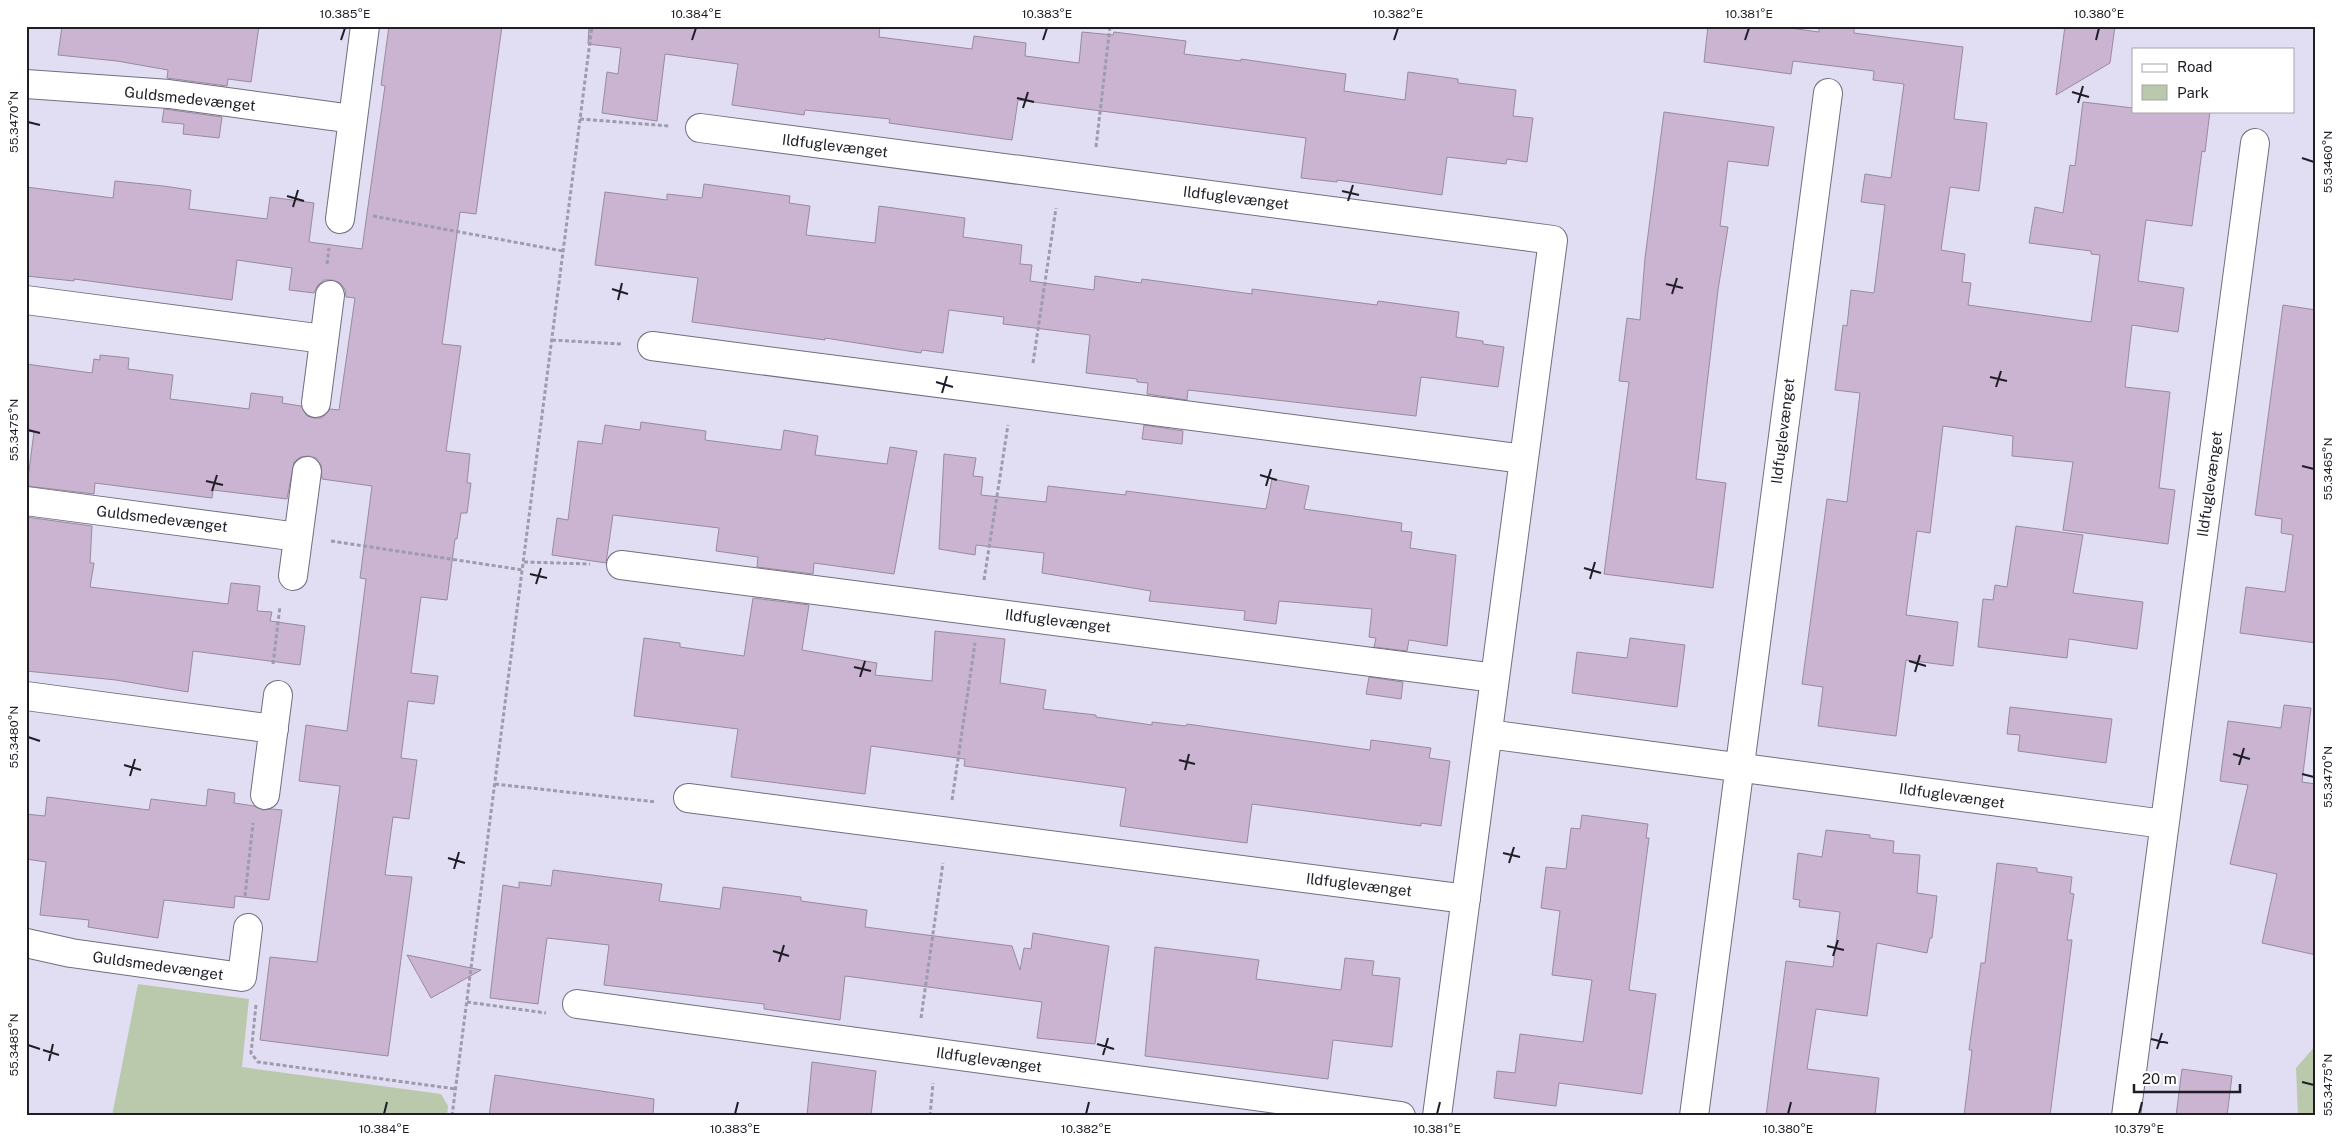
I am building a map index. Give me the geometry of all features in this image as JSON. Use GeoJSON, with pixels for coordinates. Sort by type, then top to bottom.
{"type":"FeatureCollection","features":[{"type":"Feature","properties":{"kind":"street"},"geometry":{"type":"LineString","coordinates":[[340,214],[365,26]]}},
{"type":"Feature","properties":{"kind":"street","name":"Guldsmedevænget"},"geometry":{"type":"LineString","coordinates":[[26,84],[169,94],[353,119]]}},
{"type":"Feature","properties":{"kind":"street","name":"Ildfuglevænget"},"geometry":{"type":"LineString","coordinates":[[1694,1116],[1828,94]]}},
{"type":"Feature","properties":{"kind":"street","name":"Ildfuglevænget"},"geometry":{"type":"LineString","coordinates":[[700,128],[1553,240],[1437,1116]]}},
{"type":"Feature","properties":{"kind":"street","name":"Ildfuglevænget"},"geometry":{"type":"LineString","coordinates":[[2126,1116],[2255,143]]}},
{"type":"Feature","properties":{"kind":"street"},"geometry":{"type":"LineString","coordinates":[[316,403],[330,295]]}},
{"type":"Feature","properties":{"kind":"street"},"geometry":{"type":"LineString","coordinates":[[26,300],[324,339]]}},
{"type":"Feature","properties":{"kind":"street"},"geometry":{"type":"LineString","coordinates":[[652,346],[1524,459]]}},
{"type":"Feature","properties":{"kind":"street"},"geometry":{"type":"LineString","coordinates":[[294,576],[307,471]]}},
{"type":"Feature","properties":{"kind":"street","name":"Guldsmedevænget"},"geometry":{"type":"LineString","coordinates":[[26,501],[298,537]]}},
{"type":"Feature","properties":{"kind":"street","name":"Ildfuglevænget"},"geometry":{"type":"LineString","coordinates":[[621,564],[1495,678]]}},
{"type":"Feature","properties":{"kind":"street"},"geometry":{"type":"LineString","coordinates":[[265,794],[278,695]]}},
{"type":"Feature","properties":{"kind":"street"},"geometry":{"type":"LineString","coordinates":[[26,696],[274,729]]}},
{"type":"Feature","properties":{"kind":"street","name":"Ildfuglevænget"},"geometry":{"type":"LineString","coordinates":[[1488,734],[2164,824]]}},
{"type":"Feature","properties":{"kind":"street","name":"Ildfuglevænget"},"geometry":{"type":"LineString","coordinates":[[688,798],[1466,899]]}},
{"type":"Feature","properties":{"kind":"street","name":"Guldsmedevænget"},"geometry":{"type":"LineString","coordinates":[[26,943],[71,953],[242,978],[248,928]]}},
{"type":"Feature","properties":{"kind":"street","name":"Ildfuglevænget"},"geometry":{"type":"LineString","coordinates":[[577,1004],[1401,1116]]}},
{"type":"Feature","properties":{"kind":"path"},"geometry":{"type":"LineString","coordinates":[[452,1116],[592,26]]}},
{"type":"Feature","properties":{"kind":"path"},"geometry":{"type":"LineString","coordinates":[[1092,179],[1110,26]]}},
{"type":"Feature","properties":{"kind":"path"},"geometry":{"type":"LineString","coordinates":[[580,119],[700,128]]}},
{"type":"Feature","properties":{"kind":"path"},"geometry":{"type":"LineString","coordinates":[[916,1050],[979,611],[1061,176]]}},
{"type":"Feature","properties":{"kind":"path"},"geometry":{"type":"LineString","coordinates":[[330,295],[324,290],[333,224],[340,214],[564,251]]}},
{"type":"Feature","properties":{"kind":"path"},"geometry":{"type":"LineString","coordinates":[[552,340],[652,346]]}},
{"type":"Feature","properties":{"kind":"path"},"geometry":{"type":"LineString","coordinates":[[298,537],[523,570]]}},
{"type":"Feature","properties":{"kind":"path"},"geometry":{"type":"LineString","coordinates":[[524,562],[621,564]]}},
{"type":"Feature","properties":{"kind":"path"},"geometry":{"type":"LineString","coordinates":[[278,695],[270,688],[284,582],[294,576]]}},
{"type":"Feature","properties":{"kind":"path"},"geometry":{"type":"LineString","coordinates":[[495,784],[666,804],[688,798]]}},
{"type":"Feature","properties":{"kind":"path"},"geometry":{"type":"LineString","coordinates":[[248,928],[242,920],[255,803],[265,794]]}},
{"type":"Feature","properties":{"kind":"path"},"geometry":{"type":"LineString","coordinates":[[242,978],[257,996],[251,1053],[258,1062],[456,1089]]}},
{"type":"Feature","properties":{"kind":"path"},"geometry":{"type":"LineString","coordinates":[[467,1002],[564,1016],[577,1004]]}},
{"type":"Feature","properties":{"kind":"green space"},"geometry":{"type":"Polygon","coordinates":[[[138,984],[249,999],[242,1067],[441,1094],[448,1106],[447,1116],[112,1116],[138,984]]]}},
{"type":"Feature","properties":{"kind":"green space"},"geometry":{"type":"Polygon","coordinates":[[[2316,1045],[2316,1116],[2298,1116],[2296,1068],[2316,1045]]]}},
{"type":"Feature","properties":{"kind":"building"},"geometry":{"type":"Polygon","coordinates":[[[62,26],[259,26],[251,82],[228,79],[227,86],[167,78],[168,70],[117,61],[58,55],[62,26]]]}},
{"type":"Feature","properties":{"kind":"building"},"geometry":{"type":"Polygon","coordinates":[[[389,26],[502,26],[476,214],[460,212],[442,344],[461,346],[446,451],[470,454],[467,483],[471,483],[467,513],[461,513],[457,539],[455,539],[447,600],[421,597],[411,673],[438,676],[434,704],[408,701],[401,758],[417,760],[409,819],[393,817],[385,875],[412,877],[388,1056],[260,1040],[270,957],[317,962],[340,786],[299,781],[306,725],[347,731],[366,579],[360,578],[372,486],[322,479],[321,465],[316,458],[309,456],[301,457],[294,462],[287,499],[213,490],[212,498],[95,483],[94,494],[27,486],[34,432],[26,431],[26,364],[92,373],[94,359],[100,360],[100,355],[129,358],[128,369],[173,375],[170,399],[249,409],[251,393],[283,397],[282,403],[301,406],[307,416],[322,418],[330,409],[339,410],[355,298],[346,297],[345,289],[340,283],[332,280],[324,280],[318,285],[314,293],[289,290],[292,268],[237,260],[232,300],[74,279],[74,281],[26,276],[26,187],[113,198],[115,181],[163,186],[191,190],[189,209],[267,219],[270,197],[314,203],[309,242],[362,249],[385,86],[381,85],[389,26]]]}},
{"type":"Feature","properties":{"kind":"building"},"geometry":{"type":"Polygon","coordinates":[[[589,26],[880,26],[879,37],[972,49],[974,36],[1026,43],[1025,56],[1079,63],[1082,32],[1113,35],[1114,32],[1186,41],[1184,54],[1241,61],[1241,59],[1346,74],[1344,91],[1405,100],[1408,72],[1458,79],[1458,83],[1516,90],[1513,116],[1533,118],[1527,162],[1507,159],[1506,164],[1447,157],[1442,195],[1337,180],[1337,182],[1301,178],[1306,138],[1018,100],[1012,140],[889,123],[890,119],[805,110],[804,115],[732,105],[738,64],[665,54],[657,121],[602,113],[607,72],[618,74],[621,48],[588,44],[589,26]]]}},
{"type":"Feature","properties":{"kind":"building"},"geometry":{"type":"Polygon","coordinates":[[[1708,26],[1775,26],[1819,32],[1819,26],[1854,26],[1854,33],[1963,47],[1954,119],[1987,123],[1979,191],[1950,187],[1941,250],[1965,254],[1962,282],[1971,283],[1968,305],[2091,322],[2100,255],[2091,254],[2091,251],[2029,243],[2035,207],[2063,213],[2070,165],[2075,166],[2083,102],[2132,108],[2132,112],[2210,112],[2205,152],[2202,151],[2192,226],[2146,220],[2138,281],[2184,288],[2178,332],[2132,325],[2125,387],[2170,392],[2159,488],[2175,490],[2168,544],[2063,530],[2073,462],[2012,456],[2013,436],[1943,426],[1930,533],[1917,531],[1906,615],[1958,622],[1953,666],[1906,660],[1896,736],[1818,726],[1823,687],[1802,684],[1827,499],[1847,502],[1860,393],[1835,390],[1843,325],[1847,326],[1851,290],[1874,293],[1885,205],[1861,202],[1865,174],[1891,178],[1904,84],[1873,80],[1874,71],[1793,61],[1791,74],[1704,62],[1708,26]]]}},
{"type":"Feature","properties":{"kind":"building"},"geometry":{"type":"Polygon","coordinates":[[[2065,26],[2115,26],[2110,63],[2056,95],[2065,26]]]}},
{"type":"Feature","properties":{"kind":"building"},"geometry":{"type":"Polygon","coordinates":[[[164,109],[222,117],[219,138],[183,134],[184,124],[162,122],[164,109]]]}},
{"type":"Feature","properties":{"kind":"building"},"geometry":{"type":"Polygon","coordinates":[[[1664,112],[1774,127],[1768,166],[1728,161],[1720,226],[1728,227],[1718,290],[1696,479],[1726,483],[1713,588],[1604,574],[1629,382],[1619,381],[1627,318],[1640,320],[1645,258],[1664,112]]]}},
{"type":"Feature","properties":{"kind":"building"},"geometry":{"type":"Polygon","coordinates":[[[704,184],[790,196],[789,203],[810,206],[806,235],[875,243],[879,206],[965,218],[963,237],[1022,245],[1020,264],[1032,265],[1030,281],[1094,290],[1095,276],[1141,283],[1142,279],[1252,294],[1252,289],[1377,305],[1378,301],[1459,312],[1456,337],[1483,341],[1483,344],[1504,347],[1498,387],[1421,377],[1416,416],[1188,390],[1187,400],[1147,394],[1148,383],[1137,382],[1137,379],[1086,373],[1090,335],[1003,324],[1004,317],[949,310],[943,353],[922,350],[921,353],[825,338],[825,340],[692,322],[698,278],[595,265],[605,192],[667,200],[667,194],[702,198],[704,184]]]}},
{"type":"Feature","properties":{"kind":"building"},"geometry":{"type":"Polygon","coordinates":[[[2283,305],[2316,310],[2316,643],[2240,633],[2246,587],[2285,592],[2293,535],[2281,533],[2282,519],[2255,515],[2283,305]]]}},
{"type":"Feature","properties":{"kind":"building"},"geometry":{"type":"Polygon","coordinates":[[[641,422],[706,431],[705,440],[781,450],[784,430],[818,436],[815,455],[887,464],[890,447],[917,451],[894,574],[814,563],[813,574],[757,567],[758,557],[716,551],[719,528],[613,515],[606,563],[552,555],[557,518],[568,520],[578,441],[602,444],[605,425],[640,430],[641,422]]]}},
{"type":"Feature","properties":{"kind":"building"},"geometry":{"type":"Polygon","coordinates":[[[1144,425],[1183,431],[1182,444],[1142,439],[1144,425]]]}},
{"type":"Feature","properties":{"kind":"building"},"geometry":{"type":"Polygon","coordinates":[[[944,454],[976,458],[973,476],[983,477],[981,495],[1046,502],[1048,486],[1126,495],[1126,491],[1266,509],[1272,479],[1309,486],[1304,509],[1402,523],[1401,531],[1412,532],[1410,548],[1456,555],[1447,646],[1409,640],[1407,651],[1374,647],[1376,638],[1369,637],[1372,609],[1279,601],[1276,624],[1244,620],[1245,611],[1149,601],[1151,591],[1042,573],[1044,553],[976,545],[975,555],[939,549],[944,454]]]}},
{"type":"Feature","properties":{"kind":"building"},"geometry":{"type":"Polygon","coordinates":[[[26,517],[92,526],[90,563],[94,563],[90,587],[228,604],[231,583],[260,586],[257,611],[272,612],[270,621],[305,626],[300,665],[193,651],[188,692],[116,680],[26,671],[26,517]]]}},
{"type":"Feature","properties":{"kind":"building"},"geometry":{"type":"Polygon","coordinates":[[[2016,526],[2083,535],[2073,593],[2143,602],[2137,649],[2069,639],[2067,658],[1978,647],[1983,599],[1993,600],[1995,585],[2007,587],[2016,526]]]}},
{"type":"Feature","properties":{"kind":"building"},"geometry":{"type":"Polygon","coordinates":[[[753,598],[809,605],[802,650],[877,663],[875,675],[932,681],[935,631],[1005,639],[1000,683],[1046,690],[1043,709],[1096,715],[1096,717],[1152,725],[1152,722],[1186,726],[1187,724],[1370,750],[1371,740],[1431,748],[1429,758],[1450,761],[1441,826],[1421,823],[1421,826],[1252,804],[1247,843],[1120,826],[1126,788],[964,766],[965,759],[871,746],[865,794],[731,777],[738,729],[634,716],[644,638],[680,643],[680,647],[744,656],[753,598]]]}},
{"type":"Feature","properties":{"kind":"building"},"geometry":{"type":"Polygon","coordinates":[[[1630,638],[1685,645],[1677,707],[1572,693],[1577,652],[1627,658],[1630,638]]]}},
{"type":"Feature","properties":{"kind":"building"},"geometry":{"type":"Polygon","coordinates":[[[1369,677],[1403,682],[1401,699],[1366,694],[1369,677]]]}},
{"type":"Feature","properties":{"kind":"building"},"geometry":{"type":"Polygon","coordinates":[[[2284,705],[2311,708],[2302,782],[2316,784],[2316,955],[2262,943],[2277,874],[2230,864],[2248,785],[2220,781],[2228,721],[2281,728],[2284,705]]]}},
{"type":"Feature","properties":{"kind":"building"},"geometry":{"type":"Polygon","coordinates":[[[2010,707],[2112,719],[2106,763],[2018,751],[2020,735],[2007,734],[2010,707]]]}},
{"type":"Feature","properties":{"kind":"building"},"geometry":{"type":"Polygon","coordinates":[[[208,789],[235,793],[234,803],[254,806],[263,810],[282,810],[269,900],[235,896],[234,908],[164,900],[158,938],[88,927],[89,920],[40,915],[46,862],[26,859],[26,814],[45,816],[47,797],[149,810],[151,799],[206,806],[208,789]]]}},
{"type":"Feature","properties":{"kind":"building"},"geometry":{"type":"Polygon","coordinates":[[[1582,815],[1648,824],[1646,838],[1649,838],[1629,990],[1656,994],[1642,1094],[1559,1083],[1556,1106],[1494,1098],[1497,1071],[1515,1073],[1520,1034],[1583,1042],[1592,980],[1552,975],[1560,911],[1541,908],[1546,867],[1566,869],[1571,828],[1580,829],[1582,815]]]}},
{"type":"Feature","properties":{"kind":"building"},"geometry":{"type":"Polygon","coordinates":[[[1826,830],[1870,835],[1870,838],[1894,841],[1893,853],[1920,855],[1917,893],[1937,896],[1932,938],[1930,938],[1927,953],[1877,943],[1867,1016],[1816,1009],[1807,1069],[1879,1078],[1875,1116],[1766,1116],[1786,961],[1833,967],[1840,912],[1799,907],[1800,900],[1793,899],[1798,853],[1822,857],[1826,830]]]}},
{"type":"Feature","properties":{"kind":"building"},"geometry":{"type":"Polygon","coordinates":[[[1997,863],[2037,868],[2037,872],[2072,877],[2070,893],[2074,894],[2067,940],[2072,940],[2050,1116],[1964,1116],[1972,1050],[1969,1050],[1981,963],[1985,963],[1997,863]]]}},
{"type":"Feature","properties":{"kind":"building"},"geometry":{"type":"Polygon","coordinates":[[[553,870],[662,884],[659,901],[720,909],[723,887],[801,897],[801,901],[867,910],[865,927],[1012,946],[1020,970],[1024,948],[1031,949],[1033,933],[1109,946],[1095,1044],[1037,1038],[1042,1002],[845,976],[840,1020],[764,1009],[764,1004],[604,985],[609,945],[547,938],[538,1004],[490,998],[503,885],[519,888],[519,882],[551,886],[553,870]]]}},
{"type":"Feature","properties":{"kind":"building"},"geometry":{"type":"Polygon","coordinates":[[[1155,947],[1259,960],[1256,979],[1341,990],[1345,958],[1374,961],[1372,975],[1400,978],[1392,1047],[1333,1040],[1328,1079],[1145,1056],[1155,947]]]}},
{"type":"Feature","properties":{"kind":"building"},"geometry":{"type":"Polygon","coordinates":[[[407,955],[481,970],[431,998],[407,955]]]}},
{"type":"Feature","properties":{"kind":"building"},"geometry":{"type":"Polygon","coordinates":[[[812,1062],[876,1071],[871,1116],[807,1116],[812,1062]]]}},
{"type":"Feature","properties":{"kind":"building"},"geometry":{"type":"Polygon","coordinates":[[[2182,1069],[2232,1076],[2227,1116],[2176,1116],[2182,1069]]]}},
{"type":"Feature","properties":{"kind":"building"},"geometry":{"type":"Polygon","coordinates":[[[495,1075],[654,1099],[653,1116],[489,1116],[495,1075]]]}}]}
